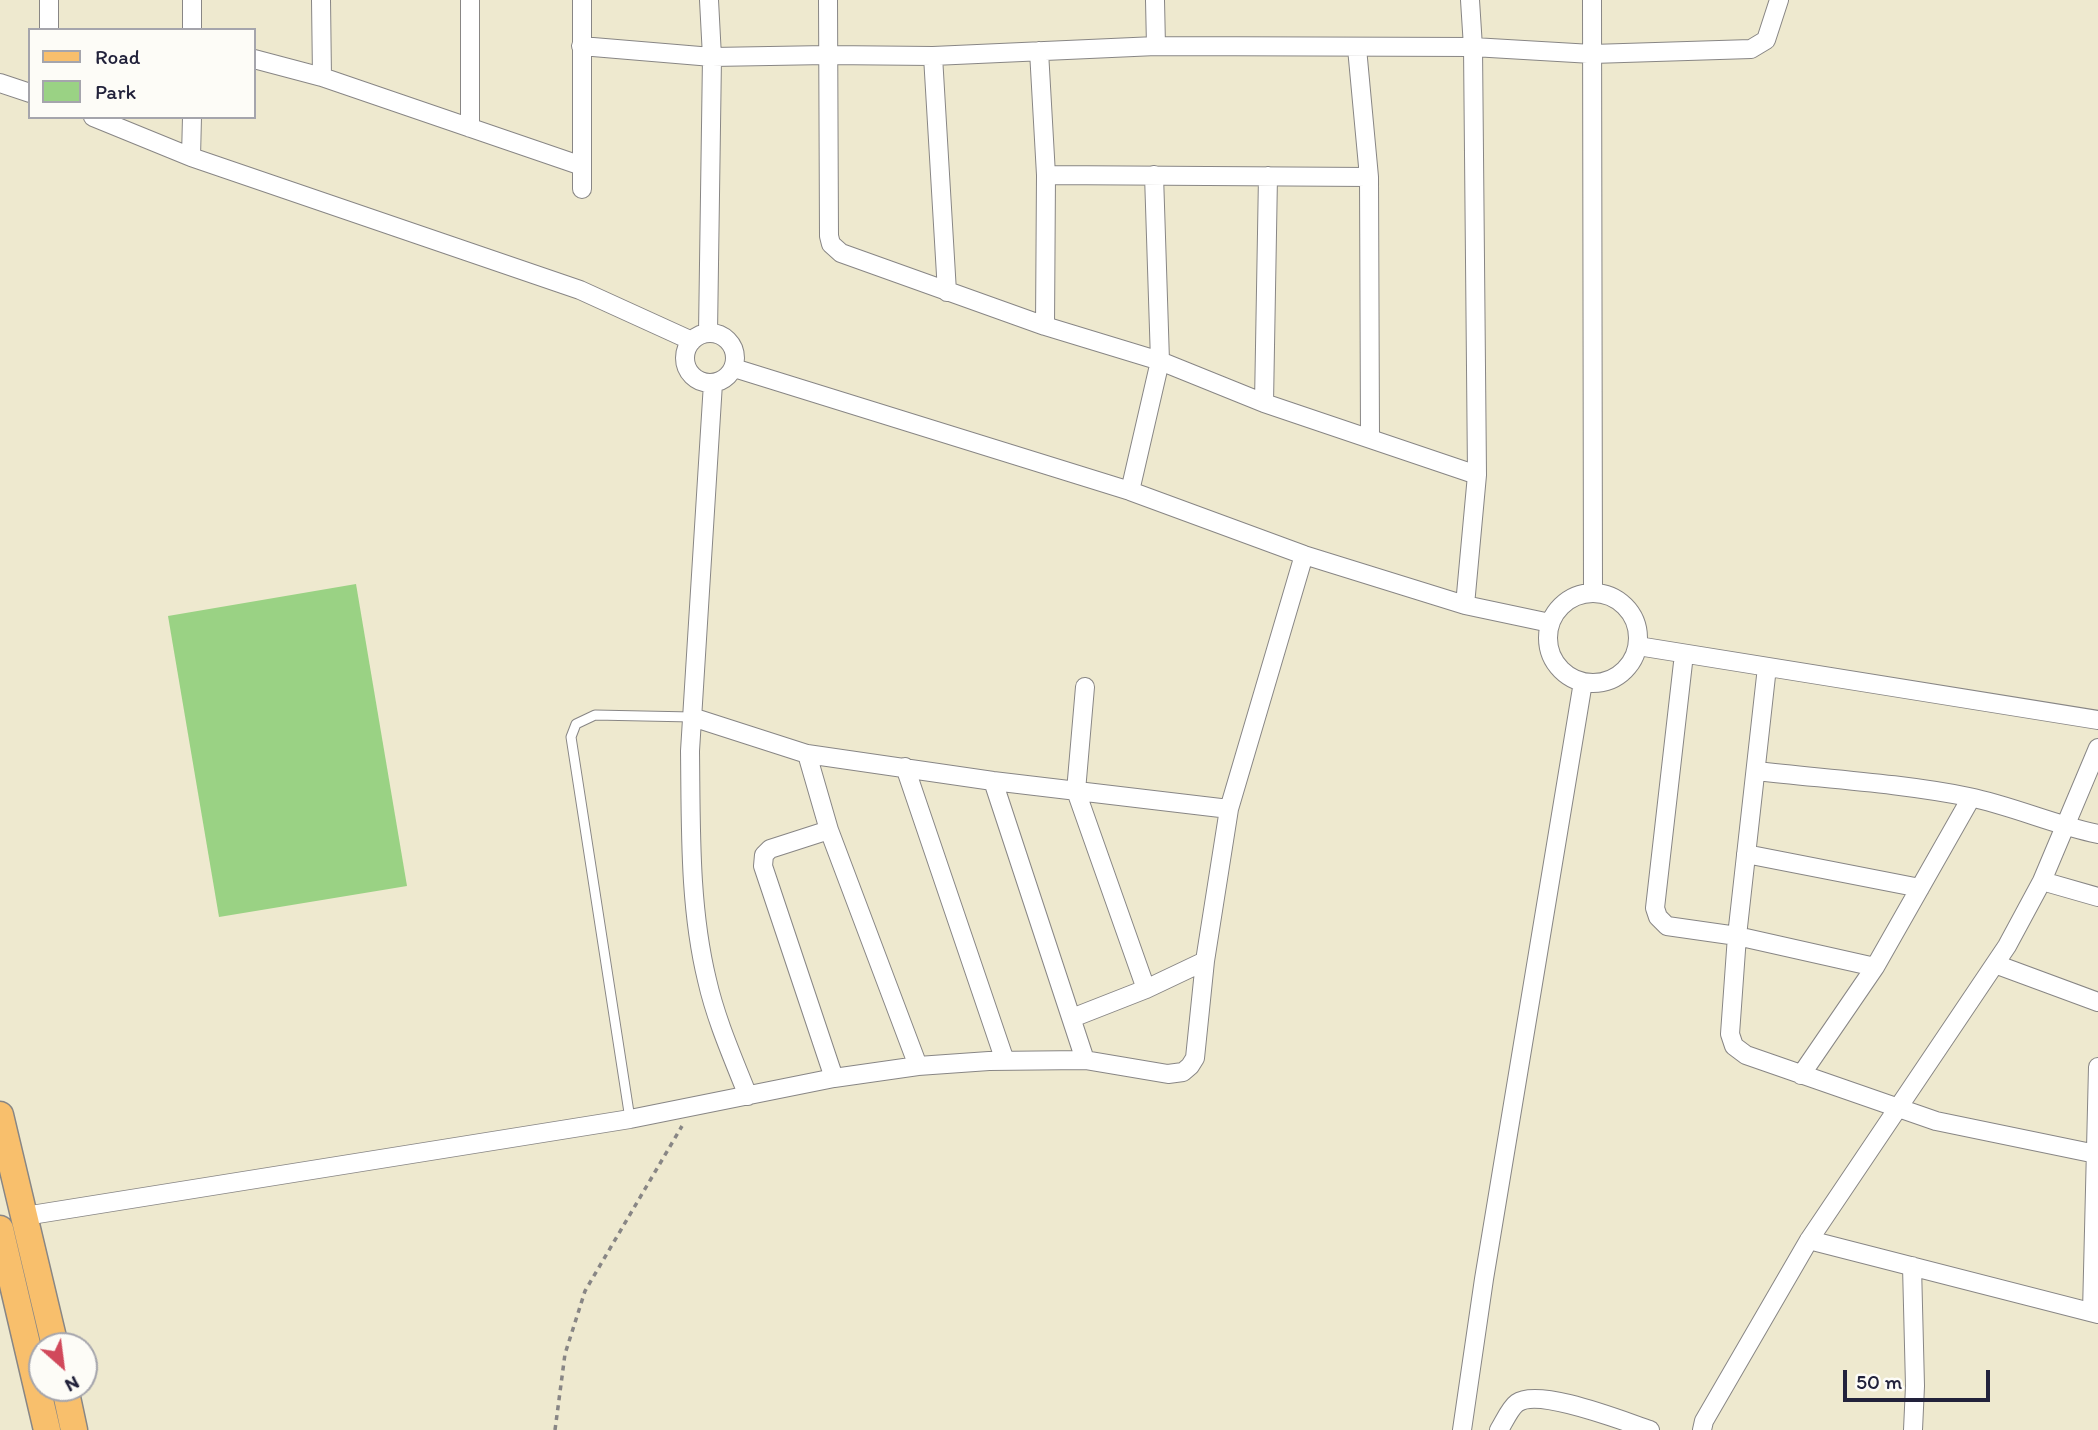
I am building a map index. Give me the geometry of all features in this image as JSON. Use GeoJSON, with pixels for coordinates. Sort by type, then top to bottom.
{"type":"FeatureCollection","features":[{"type":"Feature","properties":{"kind":"main road"},"geometry":{"type":"LineString","coordinates":[[0,1115],[52,1332]]}},
{"type":"Feature","properties":{"kind":"main road"},"geometry":{"type":"LineString","coordinates":[[0,1229],[47,1430]]}},
{"type":"Feature","properties":{"kind":"main road"},"geometry":{"type":"LineString","coordinates":[[68,1402],[74,1430]]}},
{"type":"Feature","properties":{"kind":"street"},"geometry":{"type":"LineString","coordinates":[[49,0],[49,28]]}},
{"type":"Feature","properties":{"kind":"street"},"geometry":{"type":"LineString","coordinates":[[192,0],[192,28]]}},
{"type":"Feature","properties":{"kind":"street"},"geometry":{"type":"LineString","coordinates":[[321,0],[322,77]]}},
{"type":"Feature","properties":{"kind":"street"},"geometry":{"type":"LineString","coordinates":[[470,0],[470,128]]}},
{"type":"Feature","properties":{"kind":"street"},"geometry":{"type":"LineString","coordinates":[[582,0],[582,188]]}},
{"type":"Feature","properties":{"kind":"street"},"geometry":{"type":"LineString","coordinates":[[98,119],[191,157],[580,290],[700,337],[724,337],[731,343],[736,359],[734,368],[729,375],[713,383],[696,379],[690,373],[685,356],[700,337],[712,57],[709,0]]}},
{"type":"Feature","properties":{"kind":"street"},"geometry":{"type":"LineString","coordinates":[[828,0],[829,236],[831,244],[841,253],[1045,326],[1160,361],[1265,403],[1477,475]]}},
{"type":"Feature","properties":{"kind":"street"},"geometry":{"type":"LineString","coordinates":[[1155,0],[1156,46]]}},
{"type":"Feature","properties":{"kind":"street"},"geometry":{"type":"LineString","coordinates":[[1465,605],[1477,475],[1473,47],[1470,0]]}},
{"type":"Feature","properties":{"kind":"street"},"geometry":{"type":"LineString","coordinates":[[1592,0],[1593,592]]}},
{"type":"Feature","properties":{"kind":"street"},"geometry":{"type":"LineString","coordinates":[[581,46],[712,57],[933,56],[1156,46],[1473,47],[1592,54],[1751,49],[1766,40],[1779,0]]}},
{"type":"Feature","properties":{"kind":"street"},"geometry":{"type":"LineString","coordinates":[[1357,48],[1369,177],[1370,437]]}},
{"type":"Feature","properties":{"kind":"street"},"geometry":{"type":"LineString","coordinates":[[1039,51],[1046,175],[1045,326]]}},
{"type":"Feature","properties":{"kind":"street"},"geometry":{"type":"LineString","coordinates":[[933,56],[947,292]]}},
{"type":"Feature","properties":{"kind":"street"},"geometry":{"type":"LineString","coordinates":[[256,60],[322,77],[582,166]]}},
{"type":"Feature","properties":{"kind":"street"},"geometry":{"type":"LineString","coordinates":[[0,83],[28,92]]}},
{"type":"Feature","properties":{"kind":"street"},"geometry":{"type":"LineString","coordinates":[[191,157],[192,119]]}},
{"type":"Feature","properties":{"kind":"street"},"geometry":{"type":"LineString","coordinates":[[1046,175],[1369,177]]}},
{"type":"Feature","properties":{"kind":"street"},"geometry":{"type":"LineString","coordinates":[[1130,491],[1160,361],[1154,175]]}},
{"type":"Feature","properties":{"kind":"street"},"geometry":{"type":"LineString","coordinates":[[1265,403],[1268,176]]}},
{"type":"Feature","properties":{"kind":"street"},"geometry":{"type":"LineString","coordinates":[[734,368],[1130,491],[1304,555],[1465,605],[1550,623]]}},
{"type":"Feature","properties":{"kind":"street"},"geometry":{"type":"LineString","coordinates":[[713,383],[690,751],[691,797],[698,929],[706,978],[715,1012],[748,1096]]}},
{"type":"Feature","properties":{"kind":"street"},"geometry":{"type":"LineString","coordinates":[[25,1216],[630,1119],[834,1078],[918,1066],[1085,1060],[1168,1074],[1183,1072],[1195,1058],[1205,961],[1229,809],[1304,555]]}},
{"type":"Feature","properties":{"kind":"street"},"geometry":{"type":"LineString","coordinates":[[1593,592],[1618,600],[1635,620],[1639,633],[1638,646],[1628,666],[1612,680],[1597,683],[1569,677],[1557,666],[1550,653],[1547,638],[1556,611],[1566,601],[1593,592]]}},
{"type":"Feature","properties":{"kind":"street"},"geometry":{"type":"LineString","coordinates":[[1638,646],[2098,720]]}},
{"type":"Feature","properties":{"kind":"street"},"geometry":{"type":"LineString","coordinates":[[1684,654],[1655,908],[1658,917],[1667,926],[1737,936],[1875,967]]}},
{"type":"Feature","properties":{"kind":"street"},"geometry":{"type":"LineString","coordinates":[[1767,667],[1737,936],[1730,1034],[1734,1046],[1746,1055],[1936,1121],[2096,1154]]}},
{"type":"Feature","properties":{"kind":"street"},"geometry":{"type":"LineString","coordinates":[[1462,1430],[1484,1279],[1583,682]]}},
{"type":"Feature","properties":{"kind":"street"},"geometry":{"type":"LineString","coordinates":[[1086,687],[1076,791],[1146,989]]}},
{"type":"Feature","properties":{"kind":"street"},"geometry":{"type":"LineString","coordinates":[[692,717],[807,754],[993,781],[1229,809]]}},
{"type":"Feature","properties":{"kind":"street"},"geometry":{"type":"LineString","coordinates":[[1702,1430],[1704,1421],[1809,1240],[1995,964],[2042,881],[2098,748]]}},
{"type":"Feature","properties":{"kind":"street"},"geometry":{"type":"LineString","coordinates":[[807,754],[829,830],[918,1066]]}},
{"type":"Feature","properties":{"kind":"street"},"geometry":{"type":"LineString","coordinates":[[905,767],[1005,1061]]}},
{"type":"Feature","properties":{"kind":"street"},"geometry":{"type":"LineString","coordinates":[[1756,771],[1928,790],[1971,798],[2065,827],[2098,834]]}},
{"type":"Feature","properties":{"kind":"street"},"geometry":{"type":"LineString","coordinates":[[993,781],[1085,1060]]}},
{"type":"Feature","properties":{"kind":"street"},"geometry":{"type":"LineString","coordinates":[[1801,1074],[1875,967],[1971,798]]}},
{"type":"Feature","properties":{"kind":"street"},"geometry":{"type":"LineString","coordinates":[[829,830],[770,849],[764,855],[763,866],[834,1078]]}},
{"type":"Feature","properties":{"kind":"street"},"geometry":{"type":"LineString","coordinates":[[1746,854],[1920,888]]}},
{"type":"Feature","properties":{"kind":"street"},"geometry":{"type":"LineString","coordinates":[[2042,881],[2098,897]]}},
{"type":"Feature","properties":{"kind":"street"},"geometry":{"type":"LineString","coordinates":[[1072,1018],[1146,989],[1205,961]]}},
{"type":"Feature","properties":{"kind":"street"},"geometry":{"type":"LineString","coordinates":[[1995,964],[2098,1002]]}},
{"type":"Feature","properties":{"kind":"street"},"geometry":{"type":"LineString","coordinates":[[1809,1240],[2095,1313],[2098,1067]]}},
{"type":"Feature","properties":{"kind":"street"},"geometry":{"type":"LineString","coordinates":[[1912,1266],[1915,1386],[1913,1430]]}},
{"type":"Feature","properties":{"kind":"street"},"geometry":{"type":"LineString","coordinates":[[1499,1430],[1516,1404],[1524,1400],[1573,1404],[1650,1430]]}},
{"type":"Feature","properties":{"kind":"lane"},"geometry":{"type":"LineString","coordinates":[[630,1119],[571,737],[576,724],[595,715],[692,717]]}},
{"type":"Feature","properties":{"kind":"path"},"geometry":{"type":"LineString","coordinates":[[555,1430],[565,1354],[585,1291],[694,1107]]}},
{"type":"Feature","properties":{"kind":"green space"},"geometry":{"type":"Polygon","coordinates":[[[356,584],[407,886],[219,917],[168,616],[356,584]]]}}]}
